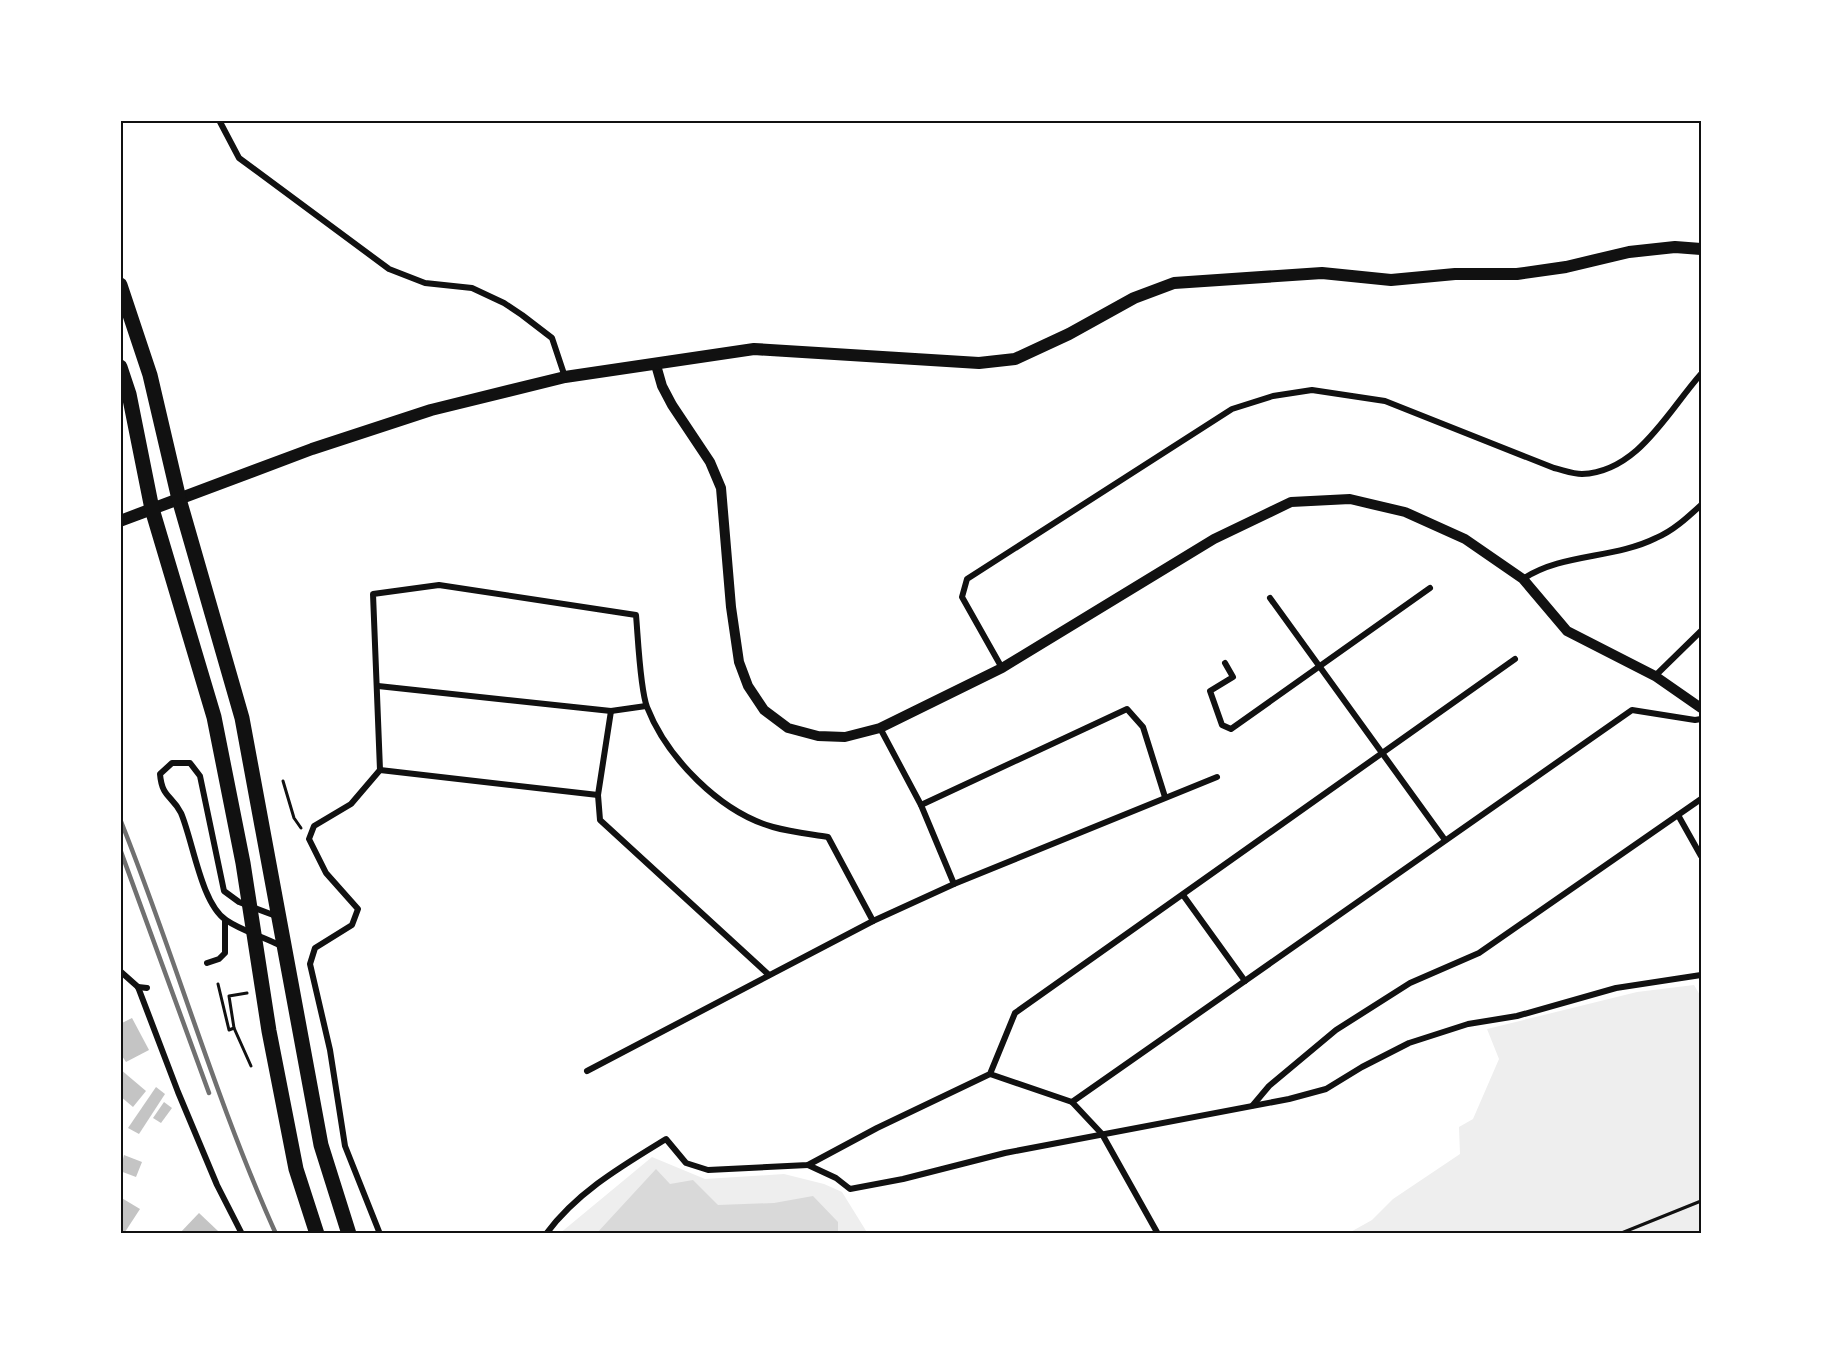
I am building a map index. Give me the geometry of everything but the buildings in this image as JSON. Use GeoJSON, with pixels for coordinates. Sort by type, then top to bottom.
{"type":"FeatureCollection","features":[{"type":"Feature","properties":{"kind":"highway"},"geometry":{"type":"LineString","coordinates":[[120,285],[150,375],[179,499],[242,718],[321,1145],[349,1234]]}},
{"type":"Feature","properties":{"kind":"highway"},"geometry":{"type":"LineString","coordinates":[[120,367],[129,394],[152,509],[214,717],[250,906],[269,1031],[296,1169],[317,1234]]}},
{"type":"Feature","properties":{"kind":"main road"},"geometry":{"type":"LineString","coordinates":[[120,521],[312,449],[430,410],[565,377],[754,349],[979,363],[1015,359],[1069,334],[1134,297],[1174,283],[1322,273],[1391,280],[1455,274],[1517,273],[1566,267],[1629,252],[1675,247],[1701,249]]}},
{"type":"Feature","properties":{"kind":"street"},"geometry":{"type":"LineString","coordinates":[[219,120],[239,158],[389,269],[425,283],[472,288],[504,303],[522,315],[552,338],[565,377]]}},
{"type":"Feature","properties":{"kind":"street"},"geometry":{"type":"LineString","coordinates":[[656,365],[662,386],[672,405],[710,462],[722,488],[731,607],[739,662],[748,687],[764,710],[788,728],[818,736],[845,737],[880,728],[1002,668],[1214,540],[1291,502],[1350,499],[1405,512],[1465,539],[1523,579],[1567,632],[1655,676],[1701,708]]}},
{"type":"Feature","properties":{"kind":"street"},"geometry":{"type":"LineString","coordinates":[[1002,668],[963,597],[967,579],[1232,409],[1272,396],[1312,390],[1385,400],[1554,468],[1580,474],[1603,471],[1624,461],[1648,438],[1701,374]]}},
{"type":"Feature","properties":{"kind":"street"},"geometry":{"type":"LineString","coordinates":[[1523,579],[1542,567],[1613,552],[1656,538],[1701,505]]}},
{"type":"Feature","properties":{"kind":"street"},"geometry":{"type":"LineString","coordinates":[[380,1234],[345,1146],[330,1050],[310,963],[315,948],[352,925],[358,909],[326,873],[309,839],[314,826],[351,804],[380,770],[373,594],[439,585],[636,615],[646,706],[676,759],[695,780],[740,813],[772,827],[828,837],[873,921]]}},
{"type":"Feature","properties":{"kind":"street"},"geometry":{"type":"LineString","coordinates":[[1226,663],[1233,677],[1210,691],[1222,725],[1231,729],[1430,588]]}},
{"type":"Feature","properties":{"kind":"street"},"geometry":{"type":"LineString","coordinates":[[1270,598],[1445,840]]}},
{"type":"Feature","properties":{"kind":"street"},"geometry":{"type":"LineString","coordinates":[[1655,676],[1701,631]]}},
{"type":"Feature","properties":{"kind":"street"},"geometry":{"type":"LineString","coordinates":[[546,1234],[560,1215],[609,1173],[666,1139],[686,1163],[708,1170],[808,1165],[877,1128],[990,1074],[1015,1013],[1515,659]]}},
{"type":"Feature","properties":{"kind":"street"},"geometry":{"type":"LineString","coordinates":[[378,686],[611,711],[646,706]]}},
{"type":"Feature","properties":{"kind":"street"},"geometry":{"type":"LineString","coordinates":[[921,806],[1127,709],[1143,728],[1165,797]]}},
{"type":"Feature","properties":{"kind":"street"},"geometry":{"type":"LineString","coordinates":[[1071,1102],[1632,710],[1701,719]]}},
{"type":"Feature","properties":{"kind":"street"},"geometry":{"type":"LineString","coordinates":[[611,711],[598,795],[600,820],[769,975]]}},
{"type":"Feature","properties":{"kind":"street"},"geometry":{"type":"LineString","coordinates":[[880,728],[921,806],[954,884]]}},
{"type":"Feature","properties":{"kind":"street"},"geometry":{"type":"LineString","coordinates":[[277,916],[239,902],[224,891],[200,776],[190,763],[172,763],[160,774],[161,789],[178,808],[211,902],[225,920],[285,947]]}},
{"type":"Feature","properties":{"kind":"street"},"geometry":{"type":"LineString","coordinates":[[380,770],[598,795]]}},
{"type":"Feature","properties":{"kind":"street"},"geometry":{"type":"LineString","coordinates":[[587,1071],[873,921],[954,884],[1217,777]]}},
{"type":"Feature","properties":{"kind":"street"},"geometry":{"type":"LineString","coordinates":[[1252,1105],[1269,1086],[1336,1030],[1410,983],[1479,953],[1701,799]]}},
{"type":"Feature","properties":{"kind":"street"},"geometry":{"type":"LineString","coordinates":[[1678,816],[1701,856]]}},
{"type":"Feature","properties":{"kind":"street"},"geometry":{"type":"LineString","coordinates":[[1182,896],[1245,981]]}},
{"type":"Feature","properties":{"kind":"street"},"geometry":{"type":"LineString","coordinates":[[207,963],[219,959],[225,952],[225,920]]}},
{"type":"Feature","properties":{"kind":"street"},"geometry":{"type":"LineString","coordinates":[[120,971],[138,987],[217,1185],[242,1234]]}},
{"type":"Feature","properties":{"kind":"street"},"geometry":{"type":"LineString","coordinates":[[808,1165],[836,1178],[850,1189],[1102,1134],[1252,1105],[1326,1089],[1409,1043],[1468,1024],[1517,1016],[1616,988],[1701,975]]}},
{"type":"Feature","properties":{"kind":"street"},"geometry":{"type":"LineString","coordinates":[[138,987],[147,987]]}},
{"type":"Feature","properties":{"kind":"street"},"geometry":{"type":"LineString","coordinates":[[990,1074],[1071,1102],[1102,1134],[1158,1234]]}},
{"type":"Feature","properties":{"kind":"path"},"geometry":{"type":"LineString","coordinates":[[283,781],[294,818],[309,839]]}},
{"type":"Feature","properties":{"kind":"path"},"geometry":{"type":"LineString","coordinates":[[218,984],[229,1030],[234,1028]]}},
{"type":"Feature","properties":{"kind":"path"},"geometry":{"type":"LineString","coordinates":[[230,996],[234,1028],[251,1066]]}},
{"type":"Feature","properties":{"kind":"path"},"geometry":{"type":"LineString","coordinates":[[1619,1234],[1700,1203]]}},
{"type":"Feature","properties":{"kind":"shaded area"},"geometry":{"type":"Polygon","coordinates":[[[1694,985],[1701,997],[1701,1234],[1347,1234],[1372,1220],[1393,1199],[1460,1154],[1459,1127],[1473,1119],[1499,1059],[1487,1029],[1637,992],[1694,985]]]}},
{"type":"Feature","properties":{"kind":"shaded area"},"geometry":{"type":"Polygon","coordinates":[[[652,1157],[705,1179],[784,1174],[824,1184],[842,1192],[868,1234],[559,1234],[652,1157]]]}},
{"type":"Feature","properties":{"kind":"shaded area"},"geometry":{"type":"Polygon","coordinates":[[[656,1169],[670,1184],[693,1180],[718,1205],[774,1203],[813,1196],[838,1222],[838,1234],[596,1234],[656,1169]]]}},
{"type":"Feature","properties":{"kind":"railway"},"geometry":{"type":"LineString","coordinates":[[120,819],[214,1079],[276,1234]]}},
{"type":"Feature","properties":{"kind":"railway"},"geometry":{"type":"LineString","coordinates":[[120,849],[209,1093]]}}]}
